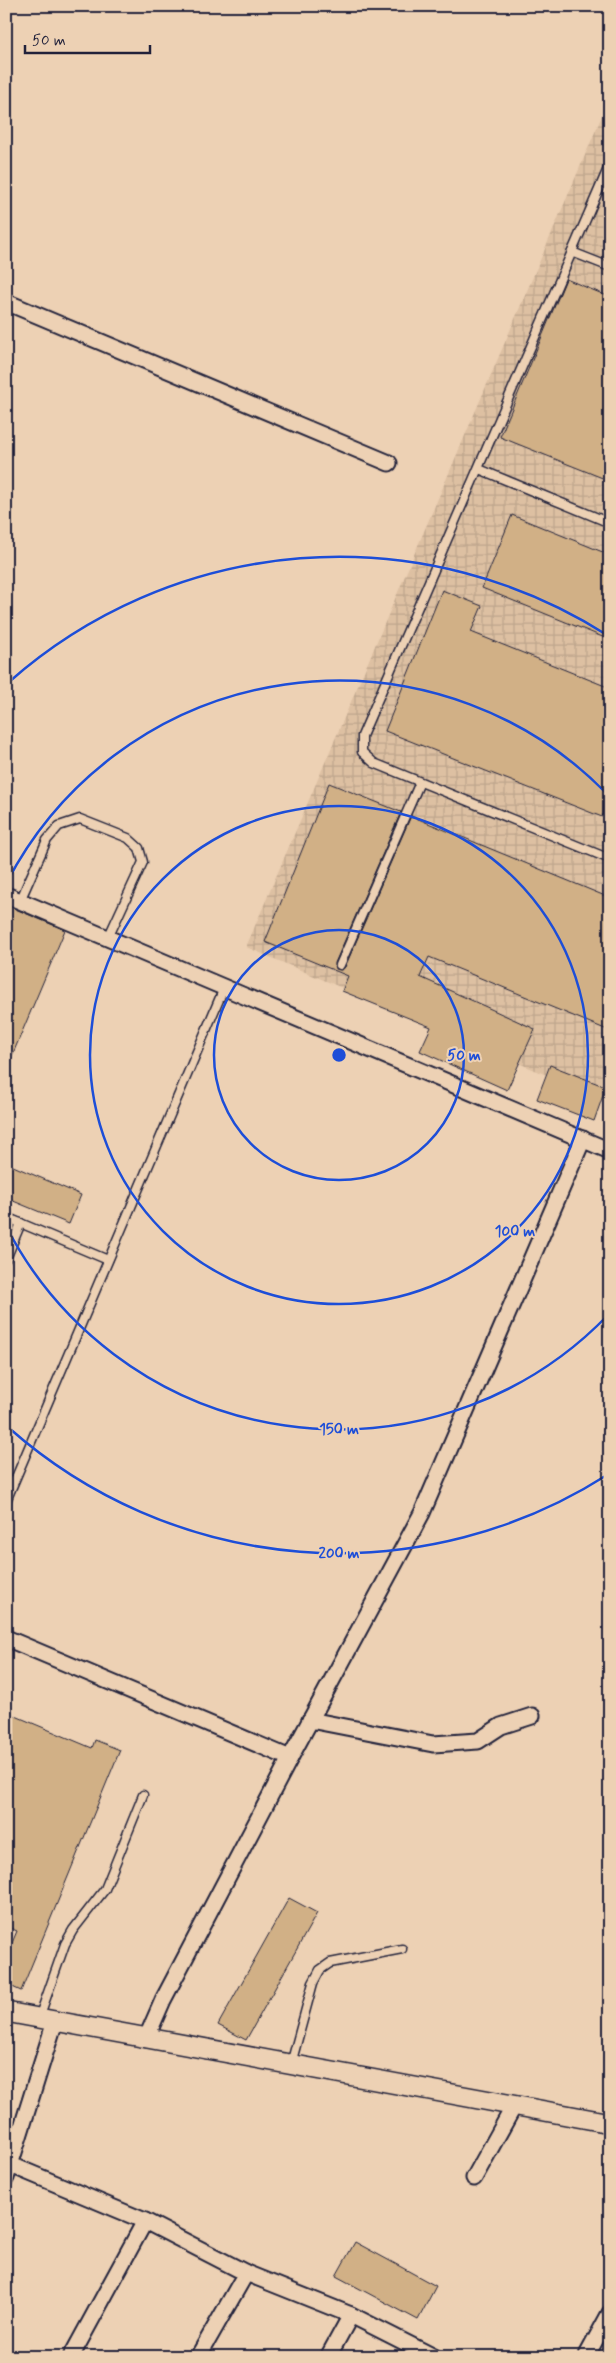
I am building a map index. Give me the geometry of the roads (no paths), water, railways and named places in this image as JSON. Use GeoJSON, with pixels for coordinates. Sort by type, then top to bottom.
{"type":"FeatureCollection","features":[{"type":"Feature","properties":{"kind":"street"},"geometry":{"type":"LineString","coordinates":[[6,302],[388,463]]}},
{"type":"Feature","properties":{"kind":"street"},"geometry":{"type":"LineString","coordinates":[[13,898],[610,1151]]}},
{"type":"Feature","properties":{"kind":"street"},"geometry":{"type":"LineString","coordinates":[[146,2039],[163,2000],[310,1720],[422,1513],[583,1140]]}},
{"type":"Feature","properties":{"kind":"street"},"geometry":{"type":"LineString","coordinates":[[6,1638],[290,1758]]}},
{"type":"Feature","properties":{"kind":"street"},"geometry":{"type":"LineString","coordinates":[[310,1720],[433,1744],[478,1741],[501,1726],[532,1716]]}},
{"type":"Feature","properties":{"kind":"street"},"geometry":{"type":"LineString","coordinates":[[6,2012],[610,2124]]}},
{"type":"Feature","properties":{"kind":"street"},"geometry":{"type":"LineString","coordinates":[[47,2020],[8,2171],[145,2221],[246,2273],[351,2315],[434,2357]]}},
{"type":"Feature","properties":{"kind":"street"},"geometry":{"type":"LineString","coordinates":[[474,2178],[514,2106]]}},
{"type":"Feature","properties":{"kind":"street"},"geometry":{"type":"LineString","coordinates":[[71,2357],[145,2221]]}},
{"type":"Feature","properties":{"kind":"street"},"geometry":{"type":"LineString","coordinates":[[198,2357],[246,2273]]}},
{"type":"Feature","properties":{"kind":"street"},"geometry":{"type":"LineString","coordinates":[[586,2357],[610,2313]]}},
{"type":"Feature","properties":{"kind":"street"},"geometry":{"type":"LineString","coordinates":[[328,2357],[351,2315]]}},
{"type":"Feature","properties":{"kind":"lane"},"geometry":{"type":"LineString","coordinates":[[610,164],[362,736],[362,752],[374,763],[610,859]]}},
{"type":"Feature","properties":{"kind":"lane"},"geometry":{"type":"LineString","coordinates":[[572,252],[610,267]]}},
{"type":"Feature","properties":{"kind":"lane"},"geometry":{"type":"LineString","coordinates":[[479,469],[610,523]]}},
{"type":"Feature","properties":{"kind":"lane"},"geometry":{"type":"LineString","coordinates":[[340,965],[420,782]]}},
{"type":"Feature","properties":{"kind":"lane"},"geometry":{"type":"LineString","coordinates":[[13,898],[46,840],[59,826],[80,819],[128,838],[139,848],[143,862],[108,938]]}},
{"type":"Feature","properties":{"kind":"lane"},"geometry":{"type":"LineString","coordinates":[[6,1501],[224,988]]}},
{"type":"Feature","properties":{"kind":"lane"},"geometry":{"type":"LineString","coordinates":[[6,1217],[108,1260]]}},
{"type":"Feature","properties":{"kind":"lane"},"geometry":{"type":"LineString","coordinates":[[6,1259],[21,1223]]}},
{"type":"Feature","properties":{"kind":"lane"},"geometry":{"type":"LineString","coordinates":[[47,2020],[65,1944],[73,1930],[105,1889],[143,1794]]}},
{"type":"Feature","properties":{"kind":"lane"},"geometry":{"type":"LineString","coordinates":[[290,2066],[313,1983],[320,1970],[330,1963],[402,1949]]}}]}
